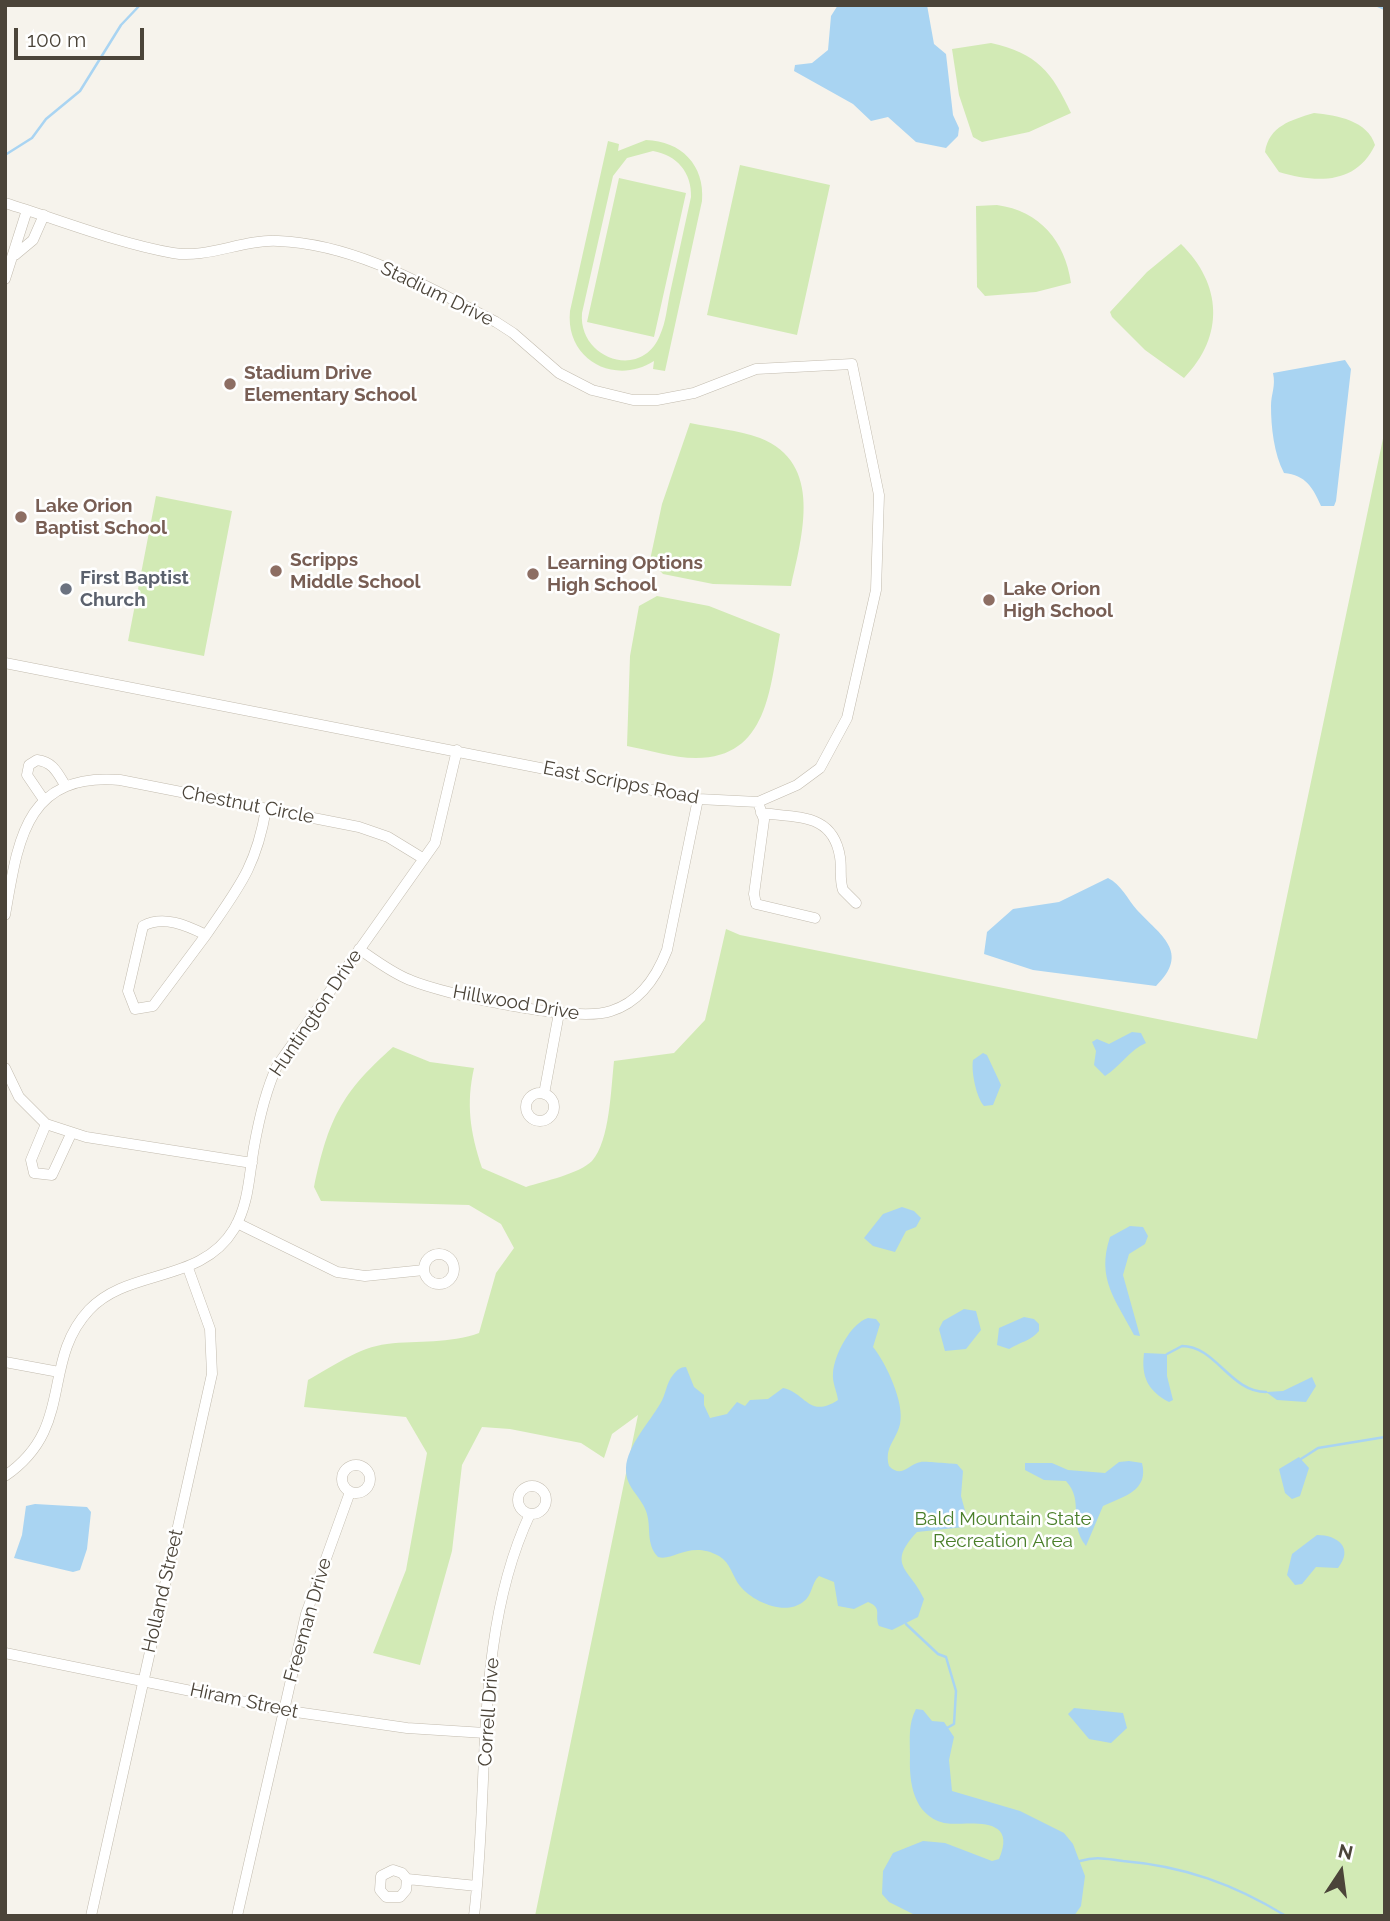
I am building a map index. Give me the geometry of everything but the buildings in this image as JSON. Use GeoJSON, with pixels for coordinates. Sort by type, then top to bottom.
{"type":"FeatureCollection","features":[{"type":"Feature","properties":{"kind":"street","name":"Stadium Drive"},"geometry":{"type":"LineString","coordinates":[[5,203],[177,254],[261,241],[294,243],[339,251],[381,265],[496,322],[520,338],[559,373],[613,397],[657,400],[694,393],[756,369],[852,364]]}},
{"type":"Feature","properties":{"kind":"street"},"geometry":{"type":"LineString","coordinates":[[5,279],[27,209]]}},
{"type":"Feature","properties":{"kind":"street"},"geometry":{"type":"LineString","coordinates":[[14,256],[33,240],[44,215]]}},
{"type":"Feature","properties":{"kind":"street","name":"East Scripps Road"},"geometry":{"type":"LineString","coordinates":[[5,663],[698,799],[758,802],[797,785],[813,774],[835,746],[847,718],[876,590],[879,495],[852,364]]}},
{"type":"Feature","properties":{"kind":"street","name":"Huntington Drive"},"geometry":{"type":"LineString","coordinates":[[5,1476],[28,1457],[50,1422],[66,1346],[90,1309],[109,1295],[188,1268],[215,1251],[237,1223],[243,1209],[263,1100],[277,1066],[424,859],[441,825],[457,750]]}},
{"type":"Feature","properties":{"kind":"street"},"geometry":{"type":"LineString","coordinates":[[44,800],[27,775],[29,765],[37,760],[47,761],[65,785]]}},
{"type":"Feature","properties":{"kind":"street","name":"Chestnut Circle"},"geometry":{"type":"LineString","coordinates":[[5,915],[17,847],[24,829],[44,800],[65,785],[87,779],[120,780],[359,827],[388,837],[424,859]]}},
{"type":"Feature","properties":{"kind":"street","name":"Hillwood Drive"},"geometry":{"type":"LineString","coordinates":[[359,949],[407,980],[435,989],[580,1016],[612,1011],[647,987],[661,966],[667,950],[698,799]]}},
{"type":"Feature","properties":{"kind":"street"},"geometry":{"type":"LineString","coordinates":[[758,802],[763,835],[754,894],[757,904],[815,918]]}},
{"type":"Feature","properties":{"kind":"street"},"geometry":{"type":"LineString","coordinates":[[206,935],[186,925],[155,920],[143,926],[128,991],[135,1009],[153,1006],[206,935],[251,867],[258,850],[266,809]]}},
{"type":"Feature","properties":{"kind":"street"},"geometry":{"type":"LineString","coordinates":[[761,813],[822,823],[832,832],[841,860],[843,890],[856,903]]}},
{"type":"Feature","properties":{"kind":"street"},"geometry":{"type":"LineString","coordinates":[[544,1094],[559,1013]]}},
{"type":"Feature","properties":{"kind":"street"},"geometry":{"type":"LineString","coordinates":[[5,1068],[19,1097],[46,1124],[71,1134],[252,1163]]}},
{"type":"Feature","properties":{"kind":"street"},"geometry":{"type":"LineString","coordinates":[[46,1124],[31,1160],[34,1173],[51,1175],[71,1134]]}},
{"type":"Feature","properties":{"kind":"street"},"geometry":{"type":"LineString","coordinates":[[237,1223],[337,1272],[365,1276],[424,1270]]}},
{"type":"Feature","properties":{"kind":"street","name":"Holland Street"},"geometry":{"type":"LineString","coordinates":[[92,1916],[212,1374],[210,1329],[188,1268]]}},
{"type":"Feature","properties":{"kind":"street"},"geometry":{"type":"LineString","coordinates":[[5,1362],[59,1372]]}},
{"type":"Feature","properties":{"kind":"street","name":"Freeman Drive"},"geometry":{"type":"LineString","coordinates":[[237,1916],[306,1614],[350,1492]]}},
{"type":"Feature","properties":{"kind":"street","name":"Correll Drive"},"geometry":{"type":"LineString","coordinates":[[474,1916],[485,1733],[494,1644],[521,1532],[530,1514]]}},
{"type":"Feature","properties":{"kind":"street","name":"Hiram Street"},"geometry":{"type":"LineString","coordinates":[[5,1653],[282,1710],[407,1728],[485,1733]]}},
{"type":"Feature","properties":{"kind":"street"},"geometry":{"type":"LineString","coordinates":[[407,1879],[477,1886]]}},
{"type":"Feature","properties":{"kind":"green space"},"geometry":{"type":"Polygon","coordinates":[[[991,43],[1020,52],[1041,66],[1057,86],[1071,113],[1029,132],[982,142],[973,137],[959,95],[952,49],[991,43]]]}},
{"type":"Feature","properties":{"kind":"green space"},"geometry":{"type":"Polygon","coordinates":[[[1314,113],[1332,115],[1366,130],[1375,145],[1357,168],[1334,178],[1321,179],[1279,172],[1265,152],[1271,136],[1282,125],[1314,113]]]}},
{"type":"Feature","properties":{"kind":"green space"},"geometry":{"type":"Polygon","coordinates":[[[646,140],[670,145],[680,150],[695,166],[702,188],[702,201],[665,371],[653,369],[654,361],[624,371],[596,364],[584,355],[571,328],[570,311],[608,141],[619,144],[618,151],[646,140]],[[653,151],[627,158],[613,176],[582,313],[583,329],[590,342],[600,352],[613,358],[626,360],[640,357],[651,349],[665,320],[691,188],[681,166],[662,153],[653,151]]]}},
{"type":"Feature","properties":{"kind":"green space"},"geometry":{"type":"Polygon","coordinates":[[[740,165],[830,185],[797,335],[707,315],[740,165]]]}},
{"type":"Feature","properties":{"kind":"green space"},"geometry":{"type":"Polygon","coordinates":[[[619,178],[686,193],[654,337],[587,322],[619,178]]]}},
{"type":"Feature","properties":{"kind":"green space"},"geometry":{"type":"Polygon","coordinates":[[[997,205],[1026,214],[1048,230],[1063,254],[1071,283],[1036,292],[985,296],[977,287],[976,206],[997,205]]]}},
{"type":"Feature","properties":{"kind":"green space"},"geometry":{"type":"Polygon","coordinates":[[[1181,244],[1205,276],[1213,310],[1207,345],[1184,378],[1145,350],[1110,312],[1147,272],[1181,244]]]}},
{"type":"Feature","properties":{"kind":"green space"},"geometry":{"type":"Polygon","coordinates":[[[690,423],[760,438],[780,449],[793,465],[801,483],[804,503],[800,545],[791,586],[713,584],[663,574],[650,560],[662,504],[690,423]]]}},
{"type":"Feature","properties":{"kind":"green space","name":"Bald Mountain State Recreation Area"},"geometry":{"type":"Polygon","coordinates":[[[1385,429],[1385,1916],[535,1916],[638,1415],[612,1434],[604,1458],[581,1443],[510,1429],[482,1427],[462,1465],[452,1551],[420,1665],[373,1653],[406,1570],[427,1453],[406,1417],[304,1407],[308,1380],[366,1349],[399,1343],[445,1340],[479,1333],[496,1273],[514,1248],[501,1224],[469,1205],[321,1201],[314,1187],[325,1143],[339,1109],[361,1079],[393,1047],[430,1062],[474,1068],[470,1094],[471,1118],[482,1168],[526,1187],[579,1170],[592,1161],[603,1141],[609,1113],[614,1061],[674,1053],[705,1020],[726,929],[740,935],[1257,1039],[1385,429]]]}},
{"type":"Feature","properties":{"kind":"green space"},"geometry":{"type":"Polygon","coordinates":[[[156,496],[232,511],[204,656],[128,641],[156,496]]]}},
{"type":"Feature","properties":{"kind":"green space"},"geometry":{"type":"Polygon","coordinates":[[[657,596],[709,606],[780,634],[773,676],[761,716],[752,733],[738,746],[720,755],[687,758],[627,746],[630,656],[639,606],[657,596]]]}},
{"type":"Feature","properties":{"kind":"water"},"geometry":{"type":"Polygon","coordinates":[[[838,5],[927,5],[934,44],[946,54],[953,115],[959,128],[958,136],[946,148],[916,142],[888,117],[871,121],[853,104],[794,71],[795,65],[812,63],[828,50],[831,16],[838,5]]]}},
{"type":"Feature","properties":{"kind":"water"},"geometry":{"type":"Polygon","coordinates":[[[1345,360],[1351,369],[1336,501],[1334,506],[1321,506],[1308,484],[1298,476],[1284,473],[1281,466],[1275,449],[1272,423],[1273,373],[1345,360]]]}},
{"type":"Feature","properties":{"kind":"water"},"geometry":{"type":"Polygon","coordinates":[[[1108,878],[1121,888],[1168,945],[1171,963],[1156,986],[1033,970],[984,954],[987,932],[1013,909],[1059,902],[1108,878]]]}},
{"type":"Feature","properties":{"kind":"water"},"geometry":{"type":"Polygon","coordinates":[[[1132,1032],[1141,1033],[1146,1043],[1105,1076],[1094,1065],[1096,1051],[1092,1042],[1097,1039],[1109,1044],[1132,1032]]]}},
{"type":"Feature","properties":{"kind":"water"},"geometry":{"type":"Polygon","coordinates":[[[983,1053],[987,1055],[1001,1085],[993,1105],[984,1106],[973,1077],[973,1060],[983,1053]]]}},
{"type":"Feature","properties":{"kind":"water"},"geometry":{"type":"Polygon","coordinates":[[[902,1207],[914,1211],[921,1218],[916,1227],[906,1231],[895,1252],[873,1246],[864,1238],[883,1214],[902,1207]]]}},
{"type":"Feature","properties":{"kind":"water"},"geometry":{"type":"Polygon","coordinates":[[[1130,1226],[1143,1227],[1148,1236],[1145,1244],[1129,1254],[1123,1275],[1140,1336],[1134,1335],[1115,1300],[1105,1265],[1110,1237],[1130,1226]]]}},
{"type":"Feature","properties":{"kind":"water"},"geometry":{"type":"Polygon","coordinates":[[[964,1309],[976,1311],[981,1330],[966,1349],[945,1351],[939,1329],[943,1321],[964,1309]]]}},
{"type":"Feature","properties":{"kind":"water"},"geometry":{"type":"Polygon","coordinates":[[[1024,1317],[1034,1319],[1039,1324],[1039,1331],[1009,1349],[997,1345],[999,1328],[1024,1317]]]}},
{"type":"Feature","properties":{"kind":"water"},"geometry":{"type":"Polygon","coordinates":[[[868,1318],[876,1319],[880,1324],[873,1347],[889,1373],[900,1405],[900,1424],[889,1449],[889,1466],[901,1471],[916,1463],[932,1462],[957,1464],[963,1471],[961,1496],[967,1518],[964,1527],[917,1532],[903,1553],[904,1567],[924,1599],[918,1617],[892,1630],[879,1626],[877,1609],[873,1604],[868,1602],[854,1609],[838,1606],[834,1582],[819,1576],[803,1602],[787,1608],[770,1605],[746,1592],[719,1556],[699,1550],[658,1557],[651,1546],[646,1511],[630,1486],[626,1468],[634,1443],[664,1397],[674,1373],[686,1367],[694,1387],[704,1395],[704,1405],[710,1418],[727,1414],[737,1402],[745,1406],[750,1400],[768,1399],[783,1388],[814,1406],[828,1405],[838,1400],[833,1373],[840,1349],[856,1326],[868,1318]]]}},
{"type":"Feature","properties":{"kind":"water"},"geometry":{"type":"Polygon","coordinates":[[[1144,1353],[1167,1354],[1167,1376],[1173,1400],[1169,1402],[1151,1388],[1145,1376],[1144,1353]]]}},
{"type":"Feature","properties":{"kind":"water"},"geometry":{"type":"Polygon","coordinates":[[[1312,1377],[1316,1386],[1306,1402],[1277,1400],[1266,1392],[1283,1391],[1312,1377]]]}},
{"type":"Feature","properties":{"kind":"water"},"geometry":{"type":"Polygon","coordinates":[[[1299,1457],[1309,1468],[1300,1496],[1292,1499],[1285,1493],[1279,1469],[1299,1457]]]}},
{"type":"Feature","properties":{"kind":"water"},"geometry":{"type":"Polygon","coordinates":[[[1119,1462],[1142,1463],[1142,1480],[1133,1491],[1103,1506],[1086,1546],[1080,1537],[1072,1489],[1066,1481],[1044,1480],[1025,1470],[1025,1463],[1052,1463],[1068,1470],[1105,1473],[1119,1462]]]}},
{"type":"Feature","properties":{"kind":"water"},"geometry":{"type":"Polygon","coordinates":[[[35,1504],[87,1507],[91,1512],[87,1549],[80,1570],[73,1572],[14,1558],[22,1535],[26,1506],[35,1504]]]}},
{"type":"Feature","properties":{"kind":"water"},"geometry":{"type":"Polygon","coordinates":[[[1317,1535],[1331,1537],[1341,1544],[1344,1549],[1343,1561],[1338,1568],[1316,1567],[1302,1584],[1295,1585],[1287,1575],[1292,1554],[1317,1535]]]}},
{"type":"Feature","properties":{"kind":"water"},"geometry":{"type":"Polygon","coordinates":[[[1074,1708],[1123,1713],[1127,1728],[1111,1743],[1089,1739],[1068,1714],[1074,1708]]]}},
{"type":"Feature","properties":{"kind":"water"},"geometry":{"type":"Polygon","coordinates":[[[916,1709],[923,1710],[932,1721],[944,1722],[954,1737],[949,1760],[952,1791],[1020,1811],[1064,1833],[1073,1844],[1085,1876],[1081,1906],[1074,1916],[917,1916],[889,1902],[882,1894],[883,1871],[893,1853],[923,1841],[945,1843],[992,1861],[999,1859],[1003,1844],[1002,1834],[995,1828],[974,1823],[944,1823],[925,1813],[919,1805],[912,1787],[910,1766],[911,1726],[916,1709]]]}},
{"type":"Feature","properties":{"kind":"waterway"},"geometry":{"type":"LineString","coordinates":[[5,155],[32,138],[46,119],[80,91],[121,25],[140,5]]}},
{"type":"Feature","properties":{"kind":"waterway"},"geometry":{"type":"LineString","coordinates":[[1376,5],[1385,9]]}},
{"type":"Feature","properties":{"kind":"waterway"},"geometry":{"type":"LineString","coordinates":[[1167,1354],[1182,1346],[1194,1348],[1204,1353],[1242,1385],[1266,1392]]}},
{"type":"Feature","properties":{"kind":"waterway"},"geometry":{"type":"LineString","coordinates":[[1301,1459],[1318,1448],[1385,1437]]}},
{"type":"Feature","properties":{"kind":"waterway"},"geometry":{"type":"LineString","coordinates":[[906,1624],[938,1654],[946,1657],[956,1691],[954,1724],[947,1728]]}},
{"type":"Feature","properties":{"kind":"waterway"},"geometry":{"type":"LineString","coordinates":[[1080,1861],[1106,1859],[1145,1863],[1187,1872],[1227,1886],[1286,1916]]}},
{"type":"Feature","properties":{"kind":"place","name":"Stadium Drive Elementary School"},"geometry":{"type":"Point","coordinates":[230,384]}},
{"type":"Feature","properties":{"kind":"place","name":"Lake Orion Baptist School"},"geometry":{"type":"Point","coordinates":[21,517]}},
{"type":"Feature","properties":{"kind":"place","name":"Scripps Middle School"},"geometry":{"type":"Point","coordinates":[276,571]}},
{"type":"Feature","properties":{"kind":"place","name":"Learning Options High School"},"geometry":{"type":"Point","coordinates":[533,574]}},
{"type":"Feature","properties":{"kind":"place","name":"First Baptist Church"},"geometry":{"type":"Point","coordinates":[66,589]}},
{"type":"Feature","properties":{"kind":"place","name":"Lake Orion High School"},"geometry":{"type":"Point","coordinates":[989,600]}}]}
